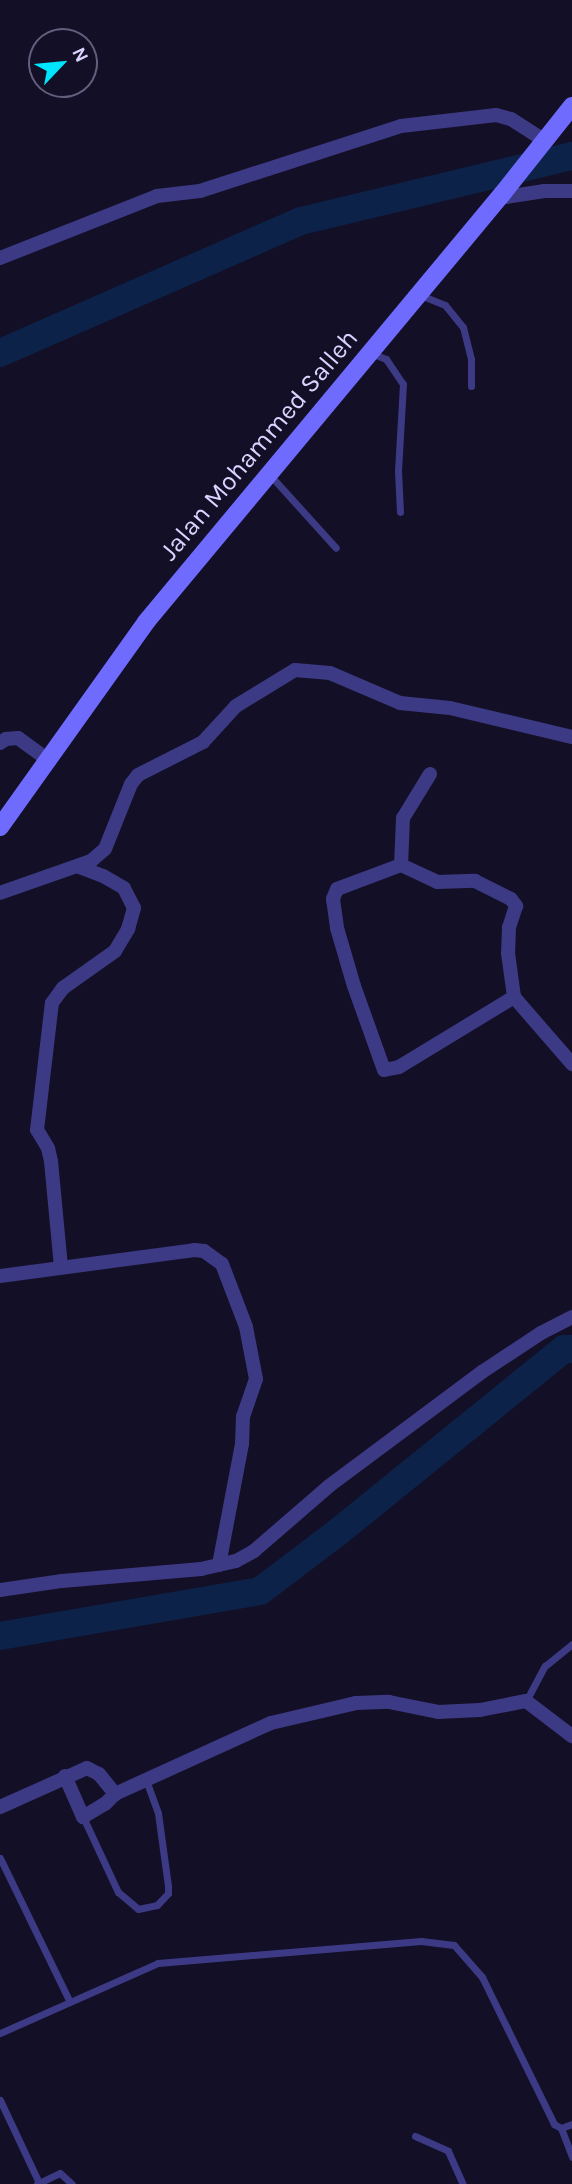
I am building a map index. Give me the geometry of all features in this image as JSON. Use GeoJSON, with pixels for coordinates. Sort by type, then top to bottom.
{"type":"FeatureCollection","features":[{"type":"Feature","properties":{"kind":"main road","name":"Jalan Mohammed Salleh"},"geometry":{"type":"LineString","coordinates":[[0,827],[50,761],[146,622],[371,353],[572,106]]}},
{"type":"Feature","properties":{"kind":"street"},"geometry":{"type":"LineString","coordinates":[[0,258],[157,196],[200,191],[401,126],[496,115],[511,119],[543,143]]}},
{"type":"Feature","properties":{"kind":"street"},"geometry":{"type":"LineString","coordinates":[[501,195],[572,191]]}},
{"type":"Feature","properties":{"kind":"street"},"geometry":{"type":"LineString","coordinates":[[0,893],[79,867],[104,849],[131,784],[138,775],[203,742],[236,706],[295,670],[330,673],[400,703],[462,710],[572,737]]}},
{"type":"Feature","properties":{"kind":"street"},"geometry":{"type":"LineString","coordinates":[[0,743],[6,739],[18,738],[50,761]]}},
{"type":"Feature","properties":{"kind":"street"},"geometry":{"type":"LineString","coordinates":[[401,865],[402,818],[430,774]]}},
{"type":"Feature","properties":{"kind":"street"},"geometry":{"type":"LineString","coordinates":[[514,997],[399,1067],[384,1070],[354,986],[332,899],[337,888],[401,865],[437,882],[475,881],[511,898],[516,906],[509,927],[508,953],[514,997],[572,1064]]}},
{"type":"Feature","properties":{"kind":"street"},"geometry":{"type":"LineString","coordinates":[[61,1268],[51,1161],[48,1148],[37,1130],[52,1003],[63,988],[115,951],[128,929],[134,908],[124,888],[79,867]]}},
{"type":"Feature","properties":{"kind":"street"},"geometry":{"type":"LineString","coordinates":[[0,1276],[194,1250],[214,1256],[227,1273],[246,1327],[256,1379],[243,1416],[242,1444],[219,1565]]}},
{"type":"Feature","properties":{"kind":"street"},"geometry":{"type":"LineString","coordinates":[[0,1590],[62,1580],[219,1565],[254,1550],[329,1486],[471,1380],[541,1333],[572,1317]]}},
{"type":"Feature","properties":{"kind":"street"},"geometry":{"type":"LineString","coordinates":[[65,1776],[83,1817],[106,1804],[115,1794],[145,1779],[271,1723],[356,1703],[389,1702],[438,1712],[480,1710],[526,1701],[572,1736]]}},
{"type":"Feature","properties":{"kind":"street"},"geometry":{"type":"LineString","coordinates":[[0,1807],[81,1769],[91,1769],[115,1794]]}},
{"type":"Feature","properties":{"kind":"lane"},"geometry":{"type":"LineString","coordinates":[[419,294],[445,305],[463,327],[471,359],[471,386]]}},
{"type":"Feature","properties":{"kind":"lane"},"geometry":{"type":"LineString","coordinates":[[371,353],[386,359],[403,384],[398,471],[400,512]]}},
{"type":"Feature","properties":{"kind":"lane"},"geometry":{"type":"LineString","coordinates":[[270,474],[336,548]]}},
{"type":"Feature","properties":{"kind":"lane"},"geometry":{"type":"LineString","coordinates":[[526,1701],[545,1666],[572,1644]]}},
{"type":"Feature","properties":{"kind":"lane"},"geometry":{"type":"LineString","coordinates":[[83,1817],[118,1892],[138,1909],[158,1905],[168,1893],[168,1886],[158,1813],[145,1779]]}},
{"type":"Feature","properties":{"kind":"lane"},"geometry":{"type":"LineString","coordinates":[[0,1858],[70,2002]]}},
{"type":"Feature","properties":{"kind":"lane"},"geometry":{"type":"LineString","coordinates":[[0,2033],[158,1963],[421,1941],[454,1945],[482,1978],[554,2124],[561,2128],[572,2157]]}},
{"type":"Feature","properties":{"kind":"lane"},"geometry":{"type":"LineString","coordinates":[[0,2100],[37,2183],[60,2173],[72,2184]]}},
{"type":"Feature","properties":{"kind":"lane"},"geometry":{"type":"LineString","coordinates":[[561,2128],[572,2124]]}},
{"type":"Feature","properties":{"kind":"lane"},"geometry":{"type":"LineString","coordinates":[[415,2136],[448,2151],[463,2184]]}},
{"type":"Feature","properties":{"kind":"waterway"},"geometry":{"type":"LineString","coordinates":[[0,353],[301,221],[572,156]]}},
{"type":"Feature","properties":{"kind":"waterway"},"geometry":{"type":"LineString","coordinates":[[0,1636],[260,1591],[338,1532],[564,1349],[572,1349]]}}]}
